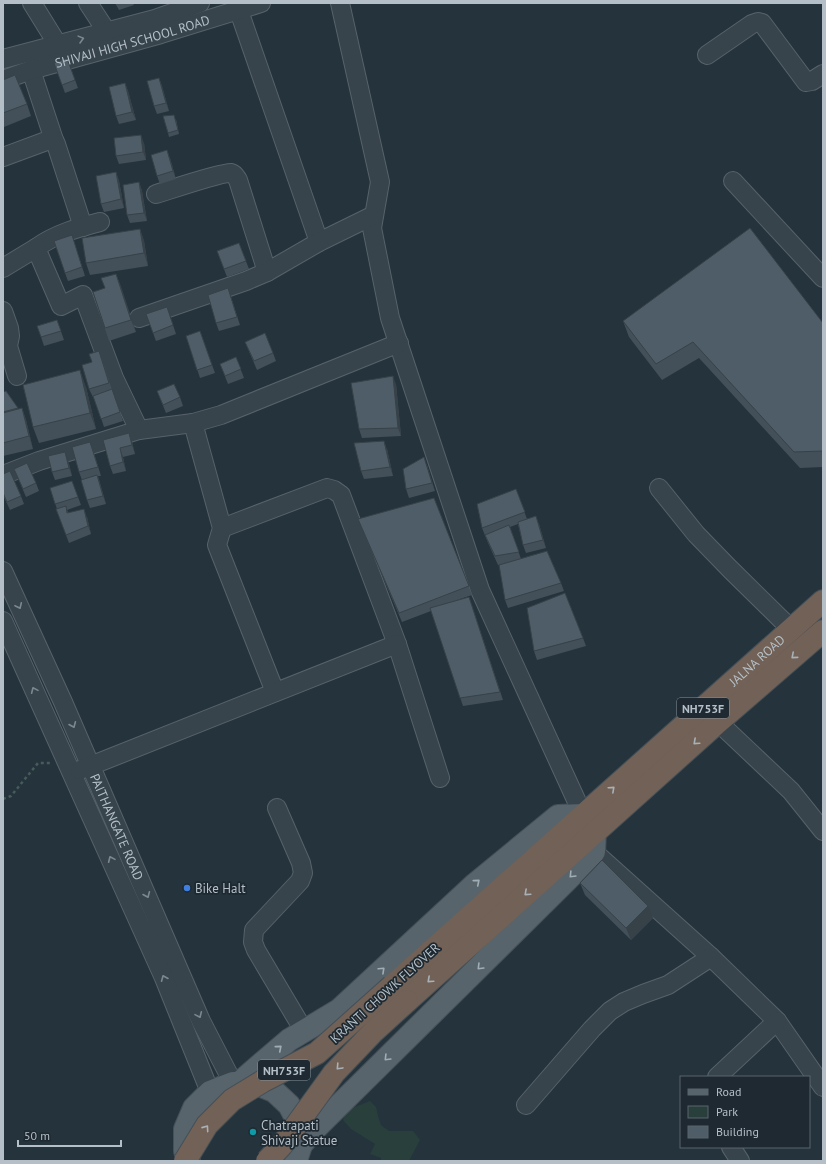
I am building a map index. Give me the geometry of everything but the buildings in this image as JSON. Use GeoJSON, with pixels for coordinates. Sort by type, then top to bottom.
{"type":"FeatureCollection","features":[{"type":"Feature","properties":{"kind":"highway","name":"JALNA ROAD"},"geometry":{"type":"LineString","coordinates":[[591,833],[791,629],[823,601]]}},
{"type":"Feature","properties":{"kind":"highway","name":"JALNA ROAD"},"geometry":{"type":"LineString","coordinates":[[591,833],[823,631]]}},
{"type":"Feature","properties":{"kind":"highway","name":"KRANTI CHOWK FLYOVER"},"geometry":{"type":"LineString","coordinates":[[185,1161],[207,1125],[232,1100],[263,1080],[318,1053],[399,993],[591,833]]}},
{"type":"Feature","properties":{"kind":"highway","name":"KRANTI CHOWK FLYOVER"},"geometry":{"type":"LineString","coordinates":[[266,1161],[282,1144],[334,1073],[374,1031],[399,993]]}},
{"type":"Feature","properties":{"kind":"main road"},"geometry":{"type":"LineString","coordinates":[[236,1083],[289,1040],[338,1010],[474,885],[558,816],[591,833],[567,880],[312,1132],[298,1153]]}},
{"type":"Feature","properties":{"kind":"main road"},"geometry":{"type":"LineString","coordinates":[[170,1161],[194,1108],[210,1092],[236,1083],[254,1083],[274,1091],[289,1105],[299,1124],[298,1153]]}},
{"type":"Feature","properties":{"kind":"main road"},"geometry":{"type":"LineString","coordinates":[[185,1129],[185,1151],[189,1161]]}},
{"type":"Feature","properties":{"kind":"street"},"geometry":{"type":"LineString","coordinates":[[32,3],[58,45]]}},
{"type":"Feature","properties":{"kind":"street"},"geometry":{"type":"LineString","coordinates":[[88,3],[107,32]]}},
{"type":"Feature","properties":{"kind":"street","name":"SHIVAJI HIGH SCHOOL ROAD"},"geometry":{"type":"LineString","coordinates":[[3,59],[155,19],[200,3]]}},
{"type":"Feature","properties":{"kind":"street","name":"SHIVAJI HIGH SCHOOL ROAD"},"geometry":{"type":"LineString","coordinates":[[3,80],[31,70],[239,11],[259,3]]}},
{"type":"Feature","properties":{"kind":"street"},"geometry":{"type":"LineString","coordinates":[[340,3],[380,182],[372,228],[390,318],[480,590],[591,833],[711,957],[777,1021],[823,1087]]}},
{"type":"Feature","properties":{"kind":"street"},"geometry":{"type":"LineString","coordinates":[[239,11],[319,242]]}},
{"type":"Feature","properties":{"kind":"street"},"geometry":{"type":"LineString","coordinates":[[706,55],[752,24],[758,22],[762,23],[806,82],[812,81],[823,74]]}},
{"type":"Feature","properties":{"kind":"street"},"geometry":{"type":"LineString","coordinates":[[3,268],[48,240],[91,224],[54,140],[31,70]]}},
{"type":"Feature","properties":{"kind":"street"},"geometry":{"type":"LineString","coordinates":[[3,157],[49,140],[54,140]]}},
{"type":"Feature","properties":{"kind":"street"},"geometry":{"type":"LineString","coordinates":[[156,194],[214,177],[231,173],[235,175],[238,180],[267,272]]}},
{"type":"Feature","properties":{"kind":"street"},"geometry":{"type":"LineString","coordinates":[[733,181],[823,278]]}},
{"type":"Feature","properties":{"kind":"street"},"geometry":{"type":"LineString","coordinates":[[139,318],[246,281],[267,272],[319,242],[374,215]]}},
{"type":"Feature","properties":{"kind":"street"},"geometry":{"type":"LineString","coordinates":[[36,248],[61,306],[83,295],[114,378],[139,430]]}},
{"type":"Feature","properties":{"kind":"street"},"geometry":{"type":"LineString","coordinates":[[3,311],[9,328],[10,336],[8,346],[17,376]]}},
{"type":"Feature","properties":{"kind":"street"},"geometry":{"type":"LineString","coordinates":[[3,475],[40,460],[139,430],[193,423],[220,415],[399,343]]}},
{"type":"Feature","properties":{"kind":"street"},"geometry":{"type":"LineString","coordinates":[[193,423],[222,528],[217,545],[275,692]]}},
{"type":"Feature","properties":{"kind":"street"},"geometry":{"type":"LineString","coordinates":[[222,528],[327,488],[334,490],[341,495],[397,644],[440,778]]}},
{"type":"Feature","properties":{"kind":"street"},"geometry":{"type":"LineString","coordinates":[[659,488],[696,534],[791,629]]}},
{"type":"Feature","properties":{"kind":"street","name":"PAITHANGATE ROAD"},"geometry":{"type":"LineString","coordinates":[[3,571],[63,702],[201,1020],[236,1083]]}},
{"type":"Feature","properties":{"kind":"street","name":"PAITHANGATE ROAD"},"geometry":{"type":"LineString","coordinates":[[3,621],[164,978],[210,1092]]}},
{"type":"Feature","properties":{"kind":"street"},"geometry":{"type":"LineString","coordinates":[[70,769],[91,766],[397,644]]}},
{"type":"Feature","properties":{"kind":"street"},"geometry":{"type":"LineString","coordinates":[[718,722],[791,791],[822,827]]}},
{"type":"Feature","properties":{"kind":"street"},"geometry":{"type":"LineString","coordinates":[[277,808],[301,863],[303,873],[300,881],[254,930],[253,942],[256,950],[304,1031]]}},
{"type":"Feature","properties":{"kind":"street"},"geometry":{"type":"LineString","coordinates":[[526,1105],[592,1029],[610,1011],[624,1002],[668,985],[711,957]]}},
{"type":"Feature","properties":{"kind":"street"},"geometry":{"type":"LineString","coordinates":[[718,1076],[777,1021]]}},
{"type":"Feature","properties":{"kind":"street"},"geometry":{"type":"LineString","coordinates":[[733,1148],[740,1161]]}},
{"type":"Feature","properties":{"kind":"path"},"geometry":{"type":"LineString","coordinates":[[3,799],[10,796],[38,763],[70,769]]}},
{"type":"Feature","properties":{"kind":"green space"},"geometry":{"type":"Polygon","coordinates":[[[370,1101],[376,1107],[381,1125],[389,1131],[413,1131],[420,1140],[409,1161],[381,1161],[381,1158],[370,1154],[375,1144],[351,1129],[343,1120],[347,1110],[370,1101]]]}},
{"type":"Feature","properties":{"kind":"place","name":"Bike Halt"},"geometry":{"type":"Point","coordinates":[187,888]}},
{"type":"Feature","properties":{"kind":"place","name":"Chatrapati Shivaji Statue"},"geometry":{"type":"Point","coordinates":[253,1132]}}]}
